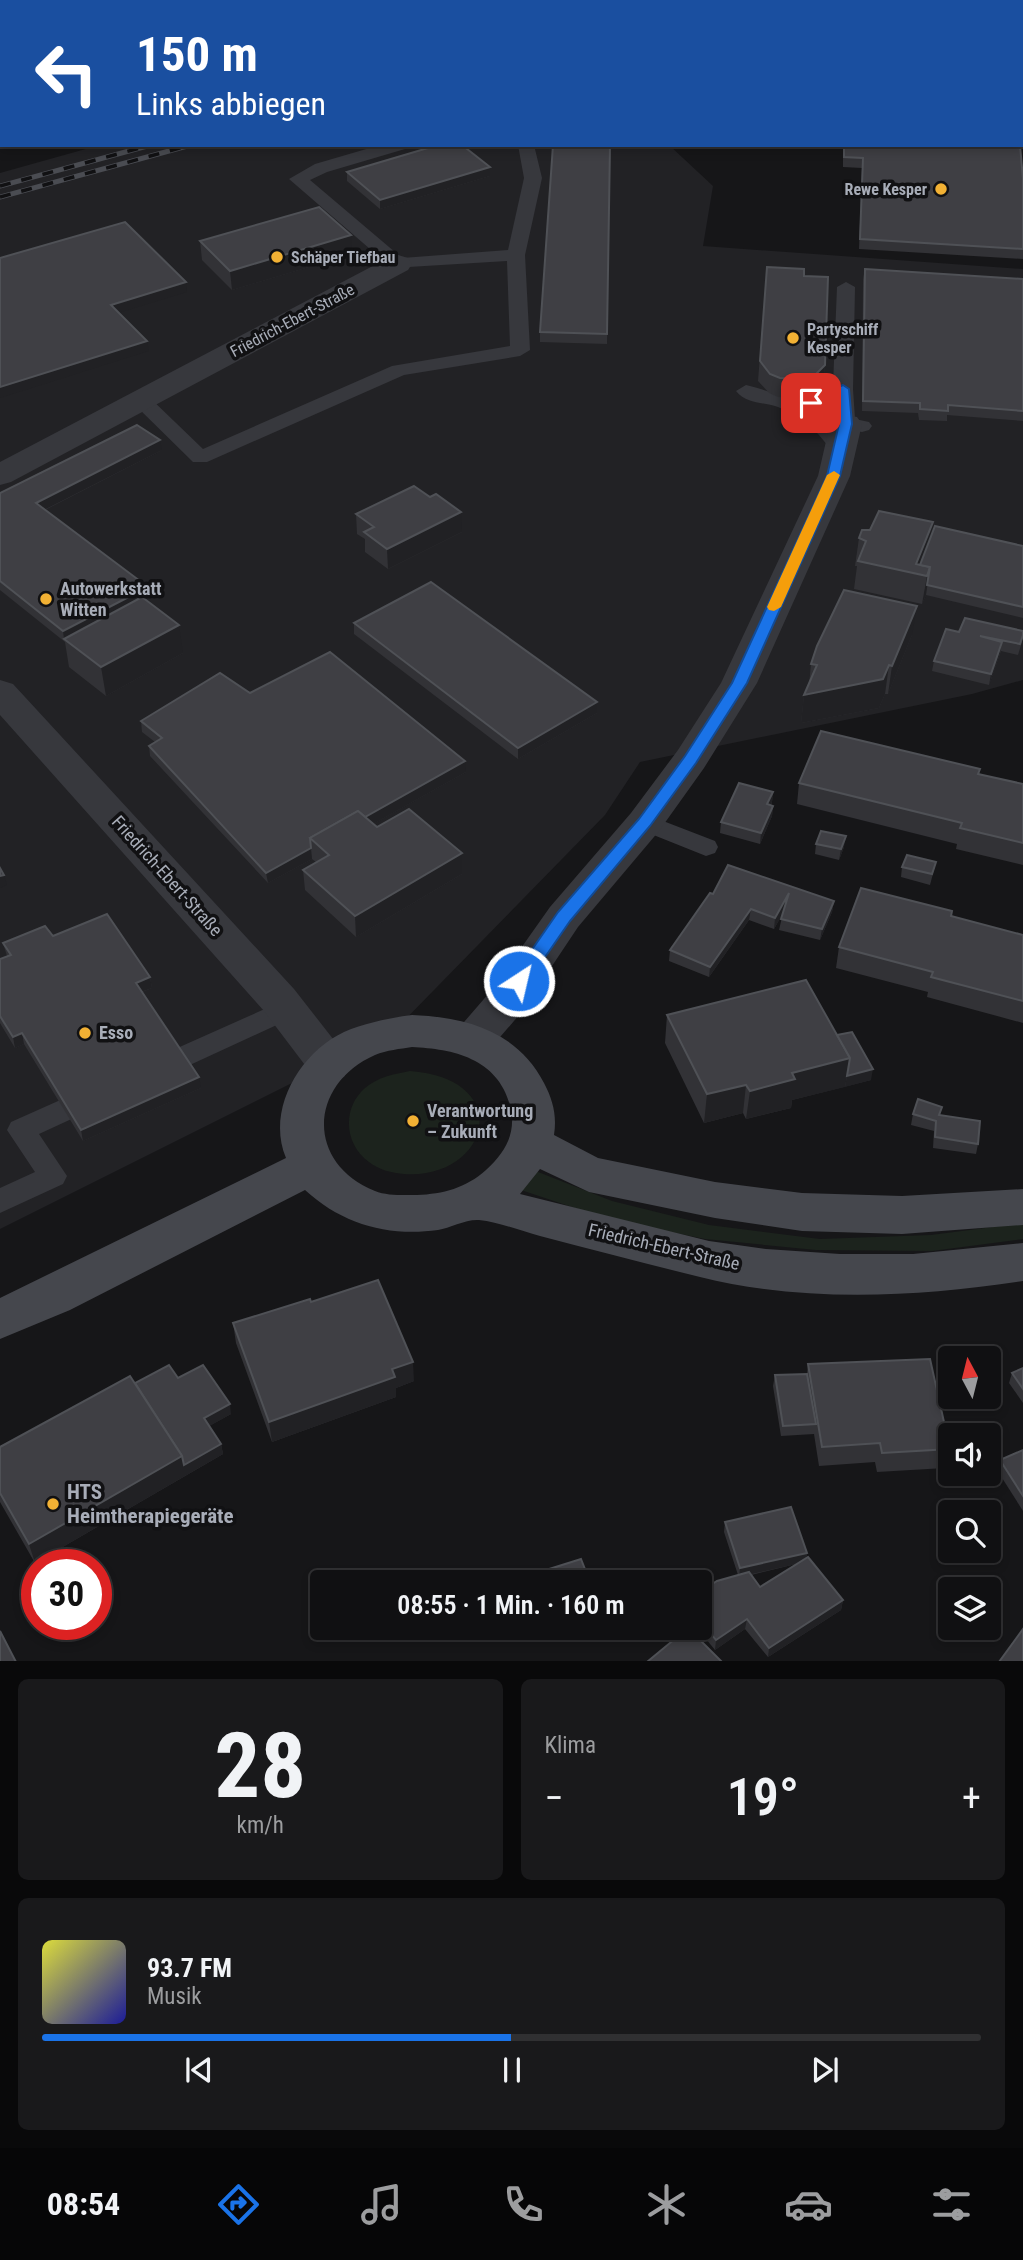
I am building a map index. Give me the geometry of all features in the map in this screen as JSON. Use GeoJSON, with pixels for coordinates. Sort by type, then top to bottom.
{"type":"FeatureCollection","features":[{"type":"Feature","properties":{"kind":"street","name":"Friedrich-Ebert-Straße"},"geometry":{"type":"LineString","coordinates":[[0,475],[398,264]]}},
{"type":"Feature","properties":{"kind":"street"},"geometry":{"type":"LineString","coordinates":[[473,1040],[505,1003],[564,916],[645,822],[691,760],[739,683],[845,440]]}},
{"type":"Feature","properties":{"kind":"street","name":"Friedrich-Ebert-Straße"},"geometry":{"type":"LineString","coordinates":[[0,692],[279,1000],[329,1065]]}},
{"type":"Feature","properties":{"kind":"street"},"geometry":{"type":"LineString","coordinates":[[412,1031],[444,1032],[473,1040],[503,1058],[524,1082],[534,1112],[531,1143],[519,1166],[500,1185],[476,1201],[440,1213],[402,1214],[365,1207],[334,1190],[312,1166],[301,1141],[301,1113],[310,1088],[329,1065],[352,1047],[381,1036],[412,1031]]}},
{"type":"Feature","properties":{"kind":"street"},"geometry":{"type":"LineString","coordinates":[[531,1143],[589,1174],[715,1200],[802,1212],[902,1215],[1023,1207]]}},
{"type":"Feature","properties":{"kind":"street"},"geometry":{"type":"LineString","coordinates":[[0,1319],[53,1296],[312,1166]]}},
{"type":"Feature","properties":{"kind":"street","name":"Friedrich-Ebert-Straße"},"geometry":{"type":"LineString","coordinates":[[476,1201],[727,1264],[839,1275],[984,1268],[1023,1262]]}},
{"type":"Feature","properties":{"kind":"lane"},"geometry":{"type":"LineString","coordinates":[[392,147],[321,168],[298,178],[398,264],[516,255]]}},
{"type":"Feature","properties":{"kind":"lane"},"geometry":{"type":"LineString","coordinates":[[141,400],[200,458],[399,370],[520,350],[516,255],[533,178],[526,147]]}},
{"type":"Feature","properties":{"kind":"lane"},"geometry":{"type":"LineString","coordinates":[[845,440],[846,287]]}},
{"type":"Feature","properties":{"kind":"lane"},"geometry":{"type":"LineString","coordinates":[[746,391],[816,417],[845,440]]}},
{"type":"Feature","properties":{"kind":"lane"},"geometry":{"type":"LineString","coordinates":[[782,403],[811,403],[845,440]]}},
{"type":"Feature","properties":{"kind":"lane"},"geometry":{"type":"LineString","coordinates":[[645,822],[706,846]]}},
{"type":"Feature","properties":{"kind":"lane"},"geometry":{"type":"LineString","coordinates":[[0,1201],[53,1176],[21,1130],[285,1010]]}},
{"type":"Feature","properties":{"kind":"shaded area"},"geometry":{"type":"Polygon","coordinates":[[[93,147],[671,147],[713,186],[703,246],[1023,269],[1023,680],[972,694],[640,762],[605,815],[392,1033],[0,1229],[0,173],[93,147]]]}},
{"type":"Feature","properties":{"kind":"shaded area"},"geometry":{"type":"Polygon","coordinates":[[[410,1071],[444,1078],[466,1091],[478,1109],[479,1128],[471,1146],[456,1162],[433,1172],[404,1174],[381,1169],[361,1154],[351,1136],[349,1126],[352,1105],[365,1088],[381,1079],[410,1071]]]}},
{"type":"Feature","properties":{"kind":"shaded area"},"geometry":{"type":"Polygon","coordinates":[[[533,1170],[612,1201],[709,1225],[820,1239],[931,1235],[1023,1223],[1023,1239],[932,1251],[816,1250],[705,1239],[608,1219],[521,1190],[533,1170]]]}},
{"type":"Feature","properties":{"kind":"building"},"geometry":{"type":"Polygon","coordinates":[[[431,147],[465,147],[490,167],[380,200],[347,172],[431,147]]]}},
{"type":"Feature","properties":{"kind":"building"},"geometry":{"type":"Polygon","coordinates":[[[553,147],[610,147],[607,334],[540,332],[553,147]]]}},
{"type":"Feature","properties":{"kind":"building","name":"Rewe Kesper"},"geometry":{"type":"Polygon","coordinates":[[[844,147],[1020,147],[1023,249],[860,239],[863,158],[844,157],[844,147]]]}},
{"type":"Feature","properties":{"kind":"building"},"geometry":{"type":"Polygon","coordinates":[[[319,207],[351,235],[230,271],[200,241],[319,207]]]}},
{"type":"Feature","properties":{"kind":"building"},"geometry":{"type":"Polygon","coordinates":[[[125,222],[186,282],[111,305],[147,341],[0,387],[0,258],[125,222]]]}},
{"type":"Feature","properties":{"kind":"building","name":"Partyschiff Kesper"},"geometry":{"type":"Polygon","coordinates":[[[767,267],[804,269],[804,276],[828,277],[825,365],[814,376],[804,379],[780,378],[770,374],[760,361],[767,267]]]}},
{"type":"Feature","properties":{"kind":"building"},"geometry":{"type":"Polygon","coordinates":[[[865,269],[1023,279],[1023,411],[948,405],[948,411],[920,409],[920,403],[863,401],[865,269]]]}},
{"type":"Feature","properties":{"kind":"building"},"geometry":{"type":"Polygon","coordinates":[[[137,425],[160,440],[36,503],[148,587],[63,631],[0,581],[0,493],[137,425]]]}},
{"type":"Feature","properties":{"kind":"building"},"geometry":{"type":"Polygon","coordinates":[[[414,486],[430,497],[436,494],[461,512],[387,549],[364,532],[374,527],[356,514],[414,486]]]}},
{"type":"Feature","properties":{"kind":"building"},"geometry":{"type":"Polygon","coordinates":[[[879,511],[933,522],[916,564],[930,567],[927,576],[858,561],[866,541],[859,538],[862,530],[870,530],[879,511]]]}},
{"type":"Feature","properties":{"kind":"building"},"geometry":{"type":"Polygon","coordinates":[[[935,526],[1023,546],[1023,607],[927,585],[930,567],[920,565],[935,526]]]}},
{"type":"Feature","properties":{"kind":"building"},"geometry":{"type":"Polygon","coordinates":[[[431,582],[597,702],[518,748],[354,623],[431,582]]]}},
{"type":"Feature","properties":{"kind":"building"},"geometry":{"type":"Polygon","coordinates":[[[844,590],[917,606],[892,666],[889,665],[883,679],[804,695],[817,665],[811,664],[817,646],[844,590]]]}},
{"type":"Feature","properties":{"kind":"building"},"geometry":{"type":"Polygon","coordinates":[[[142,597],[179,625],[101,667],[64,639],[142,597]]]}},
{"type":"Feature","properties":{"kind":"building"},"geometry":{"type":"Polygon","coordinates":[[[965,618],[1023,631],[1020,644],[980,636],[1002,642],[991,674],[934,661],[946,629],[959,632],[965,618]]]}},
{"type":"Feature","properties":{"kind":"building"},"geometry":{"type":"Polygon","coordinates":[[[330,652],[465,761],[365,817],[358,811],[310,838],[311,848],[266,873],[149,746],[162,738],[141,721],[220,673],[250,693],[330,652]]]}},
{"type":"Feature","properties":{"kind":"building"},"geometry":{"type":"Polygon","coordinates":[[[821,731],[980,769],[978,774],[1023,784],[1023,843],[960,828],[962,823],[799,783],[821,731]]]}},
{"type":"Feature","properties":{"kind":"building"},"geometry":{"type":"Polygon","coordinates":[[[739,783],[773,792],[767,804],[773,806],[761,833],[721,822],[739,783]]]}},
{"type":"Feature","properties":{"kind":"building"},"geometry":{"type":"Polygon","coordinates":[[[409,809],[462,853],[355,916],[303,870],[329,855],[310,838],[358,811],[377,827],[409,809]]]}},
{"type":"Feature","properties":{"kind":"building"},"geometry":{"type":"Polygon","coordinates":[[[821,831],[846,836],[841,849],[816,844],[821,831]]]}},
{"type":"Feature","properties":{"kind":"building"},"geometry":{"type":"Polygon","coordinates":[[[907,855],[936,862],[932,874],[902,867],[907,855]]]}},
{"type":"Feature","properties":{"kind":"building"},"geometry":{"type":"Polygon","coordinates":[[[728,865],[834,901],[822,929],[781,919],[789,893],[775,918],[751,909],[710,967],[670,950],[710,893],[713,894],[728,865]]]}},
{"type":"Feature","properties":{"kind":"building"},"geometry":{"type":"Polygon","coordinates":[[[861,888],[952,911],[951,916],[1023,935],[1023,1001],[931,977],[933,972],[839,947],[861,888]]]}},
{"type":"Feature","properties":{"kind":"building","name":"Esso"},"geometry":{"type":"Polygon","coordinates":[[[107,914],[150,977],[136,983],[199,1077],[81,1130],[22,1033],[13,1037],[0,1016],[0,959],[11,955],[3,943],[45,926],[53,936],[107,914]]]}},
{"type":"Feature","properties":{"kind":"building"},"geometry":{"type":"Polygon","coordinates":[[[806,980],[850,1058],[792,1073],[795,1079],[750,1091],[746,1085],[707,1094],[667,1015],[806,980]]]}},
{"type":"Feature","properties":{"kind":"building"},"geometry":{"type":"Polygon","coordinates":[[[852,1032],[873,1069],[847,1076],[850,1058],[837,1035],[852,1032]]]}},
{"type":"Feature","properties":{"kind":"building"},"geometry":{"type":"Polygon","coordinates":[[[918,1099],[942,1107],[939,1115],[980,1121],[978,1144],[935,1137],[936,1121],[913,1114],[918,1099]]]}},
{"type":"Feature","properties":{"kind":"building"},"geometry":{"type":"Polygon","coordinates":[[[378,1280],[413,1362],[392,1369],[395,1377],[269,1422],[233,1323],[378,1280]]]}},
{"type":"Feature","properties":{"kind":"building"},"geometry":{"type":"Polygon","coordinates":[[[930,1359],[938,1395],[938,1409],[941,1409],[944,1423],[938,1423],[938,1450],[882,1453],[880,1443],[822,1447],[808,1364],[930,1359]]]}},
{"type":"Feature","properties":{"kind":"building"},"geometry":{"type":"Polygon","coordinates":[[[169,1365],[178,1378],[203,1365],[230,1404],[204,1418],[221,1444],[184,1465],[182,1456],[135,1383],[169,1365]]]}},
{"type":"Feature","properties":{"kind":"building"},"geometry":{"type":"Polygon","coordinates":[[[1023,1368],[1023,1389],[1012,1373],[1023,1368]]]}},
{"type":"Feature","properties":{"kind":"building"},"geometry":{"type":"Polygon","coordinates":[[[807,1374],[816,1424],[783,1426],[775,1375],[807,1374]]]}},
{"type":"Feature","properties":{"kind":"building"},"geometry":{"type":"Polygon","coordinates":[[[130,1376],[182,1456],[29,1544],[0,1493],[0,1447],[130,1376]]]}},
{"type":"Feature","properties":{"kind":"building"},"geometry":{"type":"Polygon","coordinates":[[[1023,1450],[1023,1496],[1001,1462],[1023,1450]]]}},
{"type":"Feature","properties":{"kind":"building"},"geometry":{"type":"Polygon","coordinates":[[[791,1507],[807,1553],[740,1568],[725,1522],[791,1507]]]}},
{"type":"Feature","properties":{"kind":"building"},"geometry":{"type":"Polygon","coordinates":[[[808,1557],[843,1600],[769,1648],[747,1619],[716,1640],[712,1635],[712,1584],[749,1572],[760,1587],[808,1557]]]}},
{"type":"Feature","properties":{"kind":"building"},"geometry":{"type":"Polygon","coordinates":[[[581,1559],[585,1570],[546,1570],[581,1559]]]}},
{"type":"Feature","properties":{"kind":"building"},"geometry":{"type":"Polygon","coordinates":[[[1023,1629],[1023,1661],[1000,1661],[1023,1629]]]}},
{"type":"Feature","properties":{"kind":"building"},"geometry":{"type":"Polygon","coordinates":[[[0,1631],[15,1661],[0,1661],[0,1631]]]}},
{"type":"Feature","properties":{"kind":"building"},"geometry":{"type":"Polygon","coordinates":[[[674,1640],[700,1640],[721,1661],[648,1661],[674,1640]]]}},
{"type":"Feature","properties":{"kind":"railway"},"geometry":{"type":"LineString","coordinates":[[0,186],[144,147]]}},
{"type":"Feature","properties":{"kind":"railway"},"geometry":{"type":"LineString","coordinates":[[0,197],[184,147]]}},
{"type":"Feature","properties":{"kind":"slow traffic"},"geometry":{"type":"LineString","coordinates":[[774,607],[834,475]]}},
{"type":"Feature","properties":{"kind":"place","name":"Rewe Kesper"},"geometry":{"type":"Point","coordinates":[941,189]}},
{"type":"Feature","properties":{"kind":"place","name":"Schäper Tiefbau"},"geometry":{"type":"Point","coordinates":[277,257]}},
{"type":"Feature","properties":{"kind":"place","name":"Partyschiff Kesper"},"geometry":{"type":"Point","coordinates":[793,338]}},
{"type":"Feature","properties":{"kind":"place","name":"Autowerkstatt Witten"},"geometry":{"type":"Point","coordinates":[46,599]}},
{"type":"Feature","properties":{"kind":"place","name":"Esso"},"geometry":{"type":"Point","coordinates":[85,1033]}},
{"type":"Feature","properties":{"kind":"place","name":"Verantwortung – Zukunft"},"geometry":{"type":"Point","coordinates":[413,1121]}},
{"type":"Feature","properties":{"kind":"place","name":"HTS Heimtherapiegeräte"},"geometry":{"type":"Point","coordinates":[53,1504]}},
{"type":"Feature","properties":{"kind":"route"},"geometry":{"type":"LineString","coordinates":[[519,981],[564,916],[645,822],[691,760],[739,683],[834,476],[846,424],[843,389],[811,403]]}}]}
